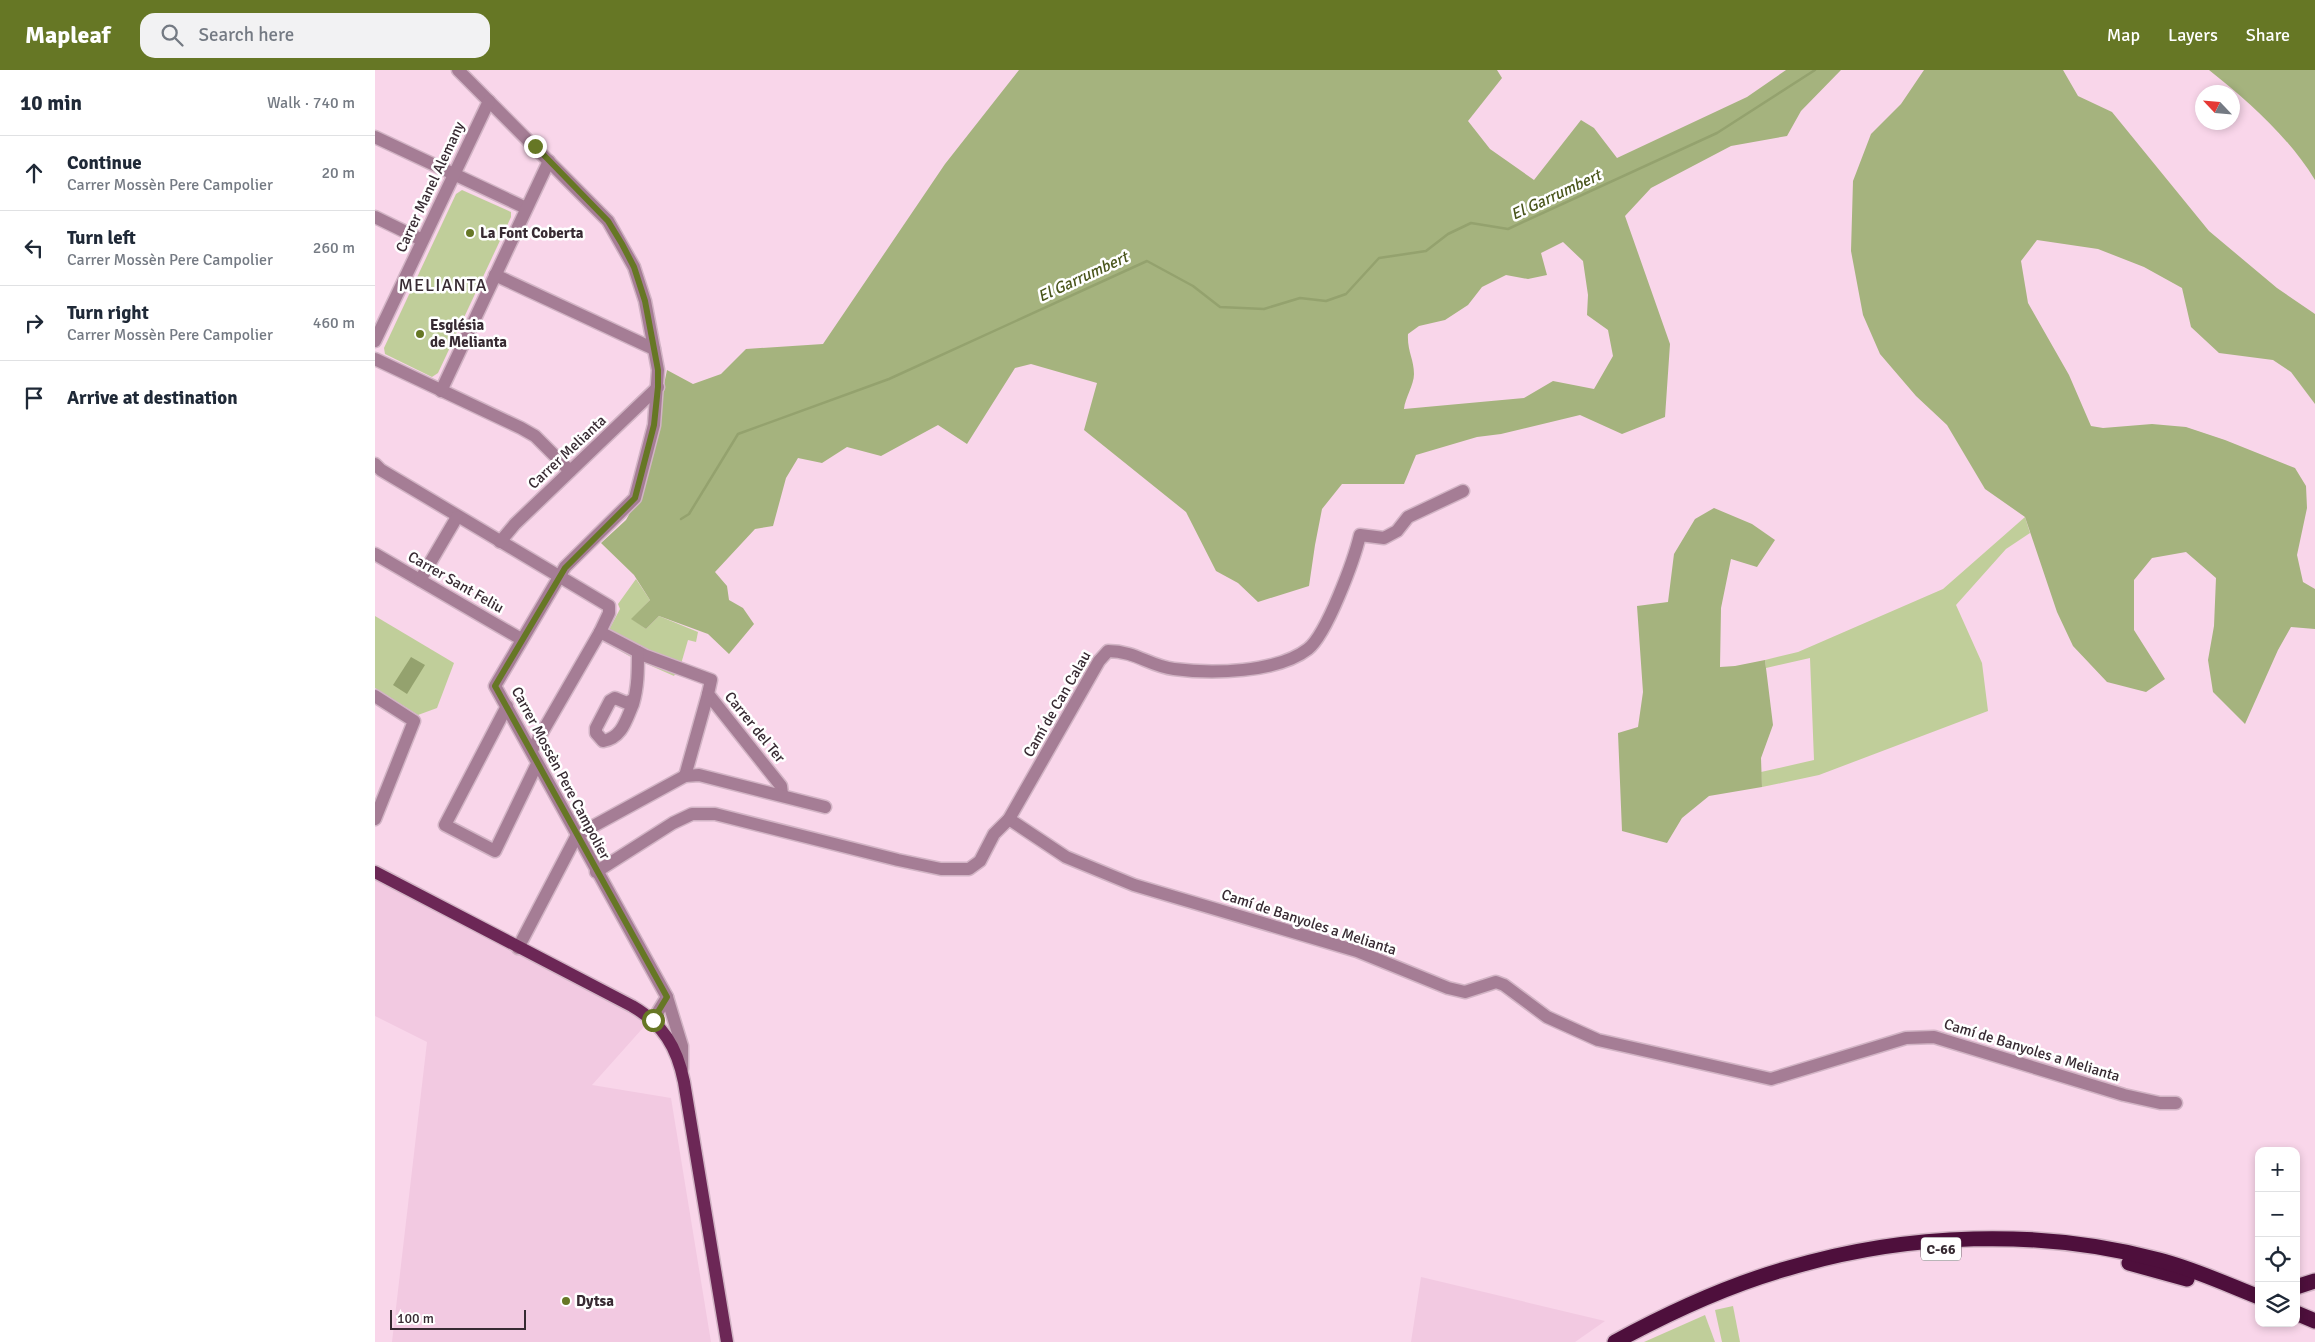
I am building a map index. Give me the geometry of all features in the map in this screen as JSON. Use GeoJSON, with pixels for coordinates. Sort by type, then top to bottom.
{"type":"FeatureCollection","features":[{"type":"Feature","properties":{"kind":"highway","name":"C-66"},"geometry":{"type":"LineString","coordinates":[[1615,1342],[1674,1312],[1758,1278],[1826,1258],[1915,1243],[2003,1239],[2065,1242],[2109,1248],[2151,1258],[2202,1274],[2255,1295]]}},
{"type":"Feature","properties":{"kind":"highway","name":"C-66"},"geometry":{"type":"LineString","coordinates":[[1631,1342],[1712,1303],[1790,1275],[1860,1259],[1916,1251],[1948,1249],[2034,1249],[2108,1259],[2182,1278],[2255,1305]]}},
{"type":"Feature","properties":{"kind":"highway"},"geometry":{"type":"LineString","coordinates":[[2202,1274],[2212,1274],[2255,1285]]}},
{"type":"Feature","properties":{"kind":"highway"},"geometry":{"type":"LineString","coordinates":[[2300,1286],[2315,1281]]}},
{"type":"Feature","properties":{"kind":"highway"},"geometry":{"type":"LineString","coordinates":[[2300,1316],[2315,1327]]}},
{"type":"Feature","properties":{"kind":"highway"},"geometry":{"type":"LineString","coordinates":[[2300,1323],[2315,1327]]}},
{"type":"Feature","properties":{"kind":"main road"},"geometry":{"type":"LineString","coordinates":[[375,872],[632,1006],[653,1020],[663,1030],[674,1048],[682,1072],[727,1342]]}},
{"type":"Feature","properties":{"kind":"street","name":"Carrer Mossèn Pere Campolier"},"geometry":{"type":"LineString","coordinates":[[457,70],[608,221],[634,267],[645,301],[658,370],[658,387],[654,425],[635,498],[558,577],[495,686],[532,750],[537,764],[596,872],[667,997],[682,1046],[682,1072]]}},
{"type":"Feature","properties":{"kind":"street","name":"Carrer Manel Alemany"},"geometry":{"type":"LineString","coordinates":[[375,341],[489,101]]}},
{"type":"Feature","properties":{"kind":"street"},"geometry":{"type":"LineString","coordinates":[[375,138],[526,208]]}},
{"type":"Feature","properties":{"kind":"street"},"geometry":{"type":"LineString","coordinates":[[441,391],[549,161]]}},
{"type":"Feature","properties":{"kind":"street"},"geometry":{"type":"LineString","coordinates":[[375,218],[422,240]]}},
{"type":"Feature","properties":{"kind":"street"},"geometry":{"type":"LineString","coordinates":[[495,275],[654,349]]}},
{"type":"Feature","properties":{"kind":"street"},"geometry":{"type":"LineString","coordinates":[[375,360],[535,436],[570,471]]}},
{"type":"Feature","properties":{"kind":"street","name":"Carrer Melianta"},"geometry":{"type":"LineString","coordinates":[[500,542],[570,471],[658,387]]}},
{"type":"Feature","properties":{"kind":"street"},"geometry":{"type":"LineString","coordinates":[[375,464],[381,470],[457,517],[609,606],[609,613],[600,632],[532,750]]}},
{"type":"Feature","properties":{"kind":"street","name":"Camí de Can Calau"},"geometry":{"type":"LineString","coordinates":[[596,872],[673,823],[692,814],[715,814],[941,869],[969,869],[980,861],[994,834],[1009,819],[1099,661],[1108,651],[1125,651],[1173,669],[1250,671],[1275,664],[1308,649],[1321,631],[1348,576],[1360,535],[1384,538],[1397,531],[1408,517],[1463,492]]}},
{"type":"Feature","properties":{"kind":"street"},"geometry":{"type":"LineString","coordinates":[[420,580],[457,517]]}},
{"type":"Feature","properties":{"kind":"street","name":"Carrer Sant Feliu"},"geometry":{"type":"LineString","coordinates":[[375,554],[521,639]]}},
{"type":"Feature","properties":{"kind":"street"},"geometry":{"type":"LineString","coordinates":[[600,632],[638,652],[635,699]]}},
{"type":"Feature","properties":{"kind":"street","name":"Carrer del Ter"},"geometry":{"type":"LineString","coordinates":[[638,652],[668,666],[711,680],[708,694],[781,786],[781,794]]}},
{"type":"Feature","properties":{"kind":"street"},"geometry":{"type":"LineString","coordinates":[[685,776],[708,694]]}},
{"type":"Feature","properties":{"kind":"street"},"geometry":{"type":"LineString","coordinates":[[375,696],[415,721],[375,819]]}},
{"type":"Feature","properties":{"kind":"street"},"geometry":{"type":"LineString","coordinates":[[507,706],[445,825],[495,851],[537,764]]}},
{"type":"Feature","properties":{"kind":"street"},"geometry":{"type":"LineString","coordinates":[[518,948],[577,835],[685,776],[699,775],[781,794],[825,807]]}},
{"type":"Feature","properties":{"kind":"street","name":"Camí de Banyoles a Melianta"},"geometry":{"type":"LineString","coordinates":[[1009,819],[1066,857],[1134,885],[1357,952],[1448,988],[1465,992],[1496,982],[1547,1016],[1598,1040],[1771,1079],[1906,1038],[1934,1037],[2124,1095],[2160,1103],[2176,1103]]}},
{"type":"Feature","properties":{"kind":"street"},"geometry":{"type":"LineString","coordinates":[[653,1020],[667,997]]}},
{"type":"Feature","properties":{"kind":"street"},"geometry":{"type":"LineString","coordinates":[[663,1030],[676,1022]]}},
{"type":"Feature","properties":{"kind":"shaded area"},"geometry":{"type":"Polygon","coordinates":[[[1019,70],[1497,70],[1502,78],[1468,121],[1490,149],[1534,180],[1581,120],[1594,128],[1617,158],[1747,97],[1786,70],[1841,70],[1801,111],[1787,136],[1731,146],[1651,188],[1625,216],[1670,344],[1665,417],[1622,434],[1580,415],[1501,434],[1477,437],[1416,455],[1404,484],[1342,484],[1322,509],[1309,586],[1258,602],[1238,583],[1216,571],[1186,512],[1084,430],[1097,383],[1031,364],[1015,368],[967,444],[938,425],[881,456],[847,447],[822,463],[798,458],[786,478],[773,526],[755,529],[715,572],[727,586],[729,600],[743,608],[754,624],[729,654],[708,634],[659,616],[646,629],[631,619],[650,600],[634,575],[601,543],[626,520],[642,491],[667,370],[693,384],[721,374],[746,349],[823,344],[945,164],[1019,70]],[[1563,242],[1541,253],[1547,275],[1528,279],[1506,275],[1482,287],[1468,305],[1445,320],[1419,326],[1408,334],[1414,374],[1413,383],[1404,409],[1524,398],[1553,381],[1594,389],[1613,356],[1608,330],[1587,315],[1588,295],[1583,261],[1563,242]]]}},
{"type":"Feature","properties":{"kind":"shaded area"},"geometry":{"type":"Polygon","coordinates":[[[1924,70],[2063,70],[2078,96],[2112,112],[2209,231],[2277,288],[2315,314],[2315,404],[2291,372],[2273,360],[2219,353],[2191,327],[2182,288],[2144,267],[2098,249],[2037,240],[2021,261],[2028,303],[2069,375],[2091,426],[2103,428],[2152,424],[2186,427],[2225,440],[2295,468],[2306,486],[2307,508],[2297,555],[2303,582],[2315,589],[2315,629],[2291,627],[2278,650],[2245,724],[2213,692],[2208,660],[2214,626],[2216,578],[2186,552],[2152,558],[2134,580],[2134,630],[2165,679],[2146,692],[2107,682],[2073,646],[2057,612],[2025,517],[1985,489],[1947,425],[1916,396],[1880,354],[1863,315],[1851,251],[1853,181],[1871,134],[1901,104],[1924,70]]]}},
{"type":"Feature","properties":{"kind":"shaded area"},"geometry":{"type":"Polygon","coordinates":[[[2209,70],[2315,70],[2315,180],[2280,134],[2240,95],[2240,85],[2228,85],[2209,70]]]}},
{"type":"Feature","properties":{"kind":"shaded area"},"geometry":{"type":"Polygon","coordinates":[[[462,190],[511,212],[511,217],[438,373],[432,377],[385,354],[384,348],[456,194],[462,190]]]}},
{"type":"Feature","properties":{"kind":"shaded area"},"geometry":{"type":"Polygon","coordinates":[[[1714,508],[1752,524],[1775,540],[1757,567],[1731,559],[1721,608],[1720,667],[1765,660],[1773,725],[1761,758],[1762,787],[1709,796],[1682,818],[1667,843],[1622,831],[1618,733],[1638,727],[1643,692],[1637,606],[1668,602],[1674,554],[1695,519],[1714,508]]]}},
{"type":"Feature","properties":{"kind":"shaded area"},"geometry":{"type":"Polygon","coordinates":[[[2025,517],[2030,533],[2006,549],[1956,605],[1982,663],[1988,711],[1819,775],[1762,787],[1761,772],[1814,760],[1810,658],[1766,668],[1765,660],[1798,652],[1943,589],[2025,517]]]}},
{"type":"Feature","properties":{"kind":"shaded area"},"geometry":{"type":"Polygon","coordinates":[[[636,579],[650,600],[632,619],[646,629],[659,616],[698,632],[696,642],[688,640],[681,664],[674,676],[631,657],[603,641],[620,609],[618,604],[636,579]]]}},
{"type":"Feature","properties":{"kind":"shaded area"},"geometry":{"type":"Polygon","coordinates":[[[375,616],[454,663],[437,708],[418,715],[375,688],[375,616]]]}},
{"type":"Feature","properties":{"kind":"shaded area"},"geometry":{"type":"Polygon","coordinates":[[[411,657],[425,665],[407,694],[393,685],[411,657]]]}},
{"type":"Feature","properties":{"kind":"shaded area"},"geometry":{"type":"Polygon","coordinates":[[[375,872],[650,1020],[592,1085],[671,1098],[711,1342],[392,1342],[427,1042],[375,1016],[375,872]]]}},
{"type":"Feature","properties":{"kind":"shaded area"},"geometry":{"type":"Polygon","coordinates":[[[1421,1277],[1605,1321],[1575,1342],[1411,1342],[1421,1277]]]}},
{"type":"Feature","properties":{"kind":"shaded area"},"geometry":{"type":"Polygon","coordinates":[[[1733,1306],[1740,1342],[1722,1342],[1715,1310],[1733,1306]]]}},
{"type":"Feature","properties":{"kind":"shaded area"},"geometry":{"type":"Polygon","coordinates":[[[1705,1315],[1715,1342],[1644,1342],[1705,1315]]]}},
{"type":"Feature","properties":{"kind":"waterway","name":"El Garrumbert"},"geometry":{"type":"LineString","coordinates":[[681,519],[689,514],[738,434],[889,379],[1147,261],[1193,286],[1220,307],[1264,309],[1300,298],[1326,301],[1346,294],[1379,258],[1426,251],[1448,234],[1471,223],[1508,229],[1717,133],[1815,70]]}},
{"type":"Feature","properties":{"kind":"place","name":"La Font Coberta"},"geometry":{"type":"Point","coordinates":[470,233]}},
{"type":"Feature","properties":{"kind":"place","name":"Església de Melianta"},"geometry":{"type":"Point","coordinates":[420,334]}},
{"type":"Feature","properties":{"kind":"place","name":"Dytsa"},"geometry":{"type":"Point","coordinates":[566,1301]}},
{"type":"Feature","properties":{"kind":"district","name":"MELIANTA"},"geometry":{"type":"Point","coordinates":[443,285]}},
{"type":"Feature","properties":{"kind":"route"},"geometry":{"type":"LineString","coordinates":[[535,146],[608,221],[634,267],[645,301],[658,370],[658,387],[654,425],[635,498],[558,577],[495,686],[532,750],[537,764],[596,872],[667,997],[653,1020]]}}]}
